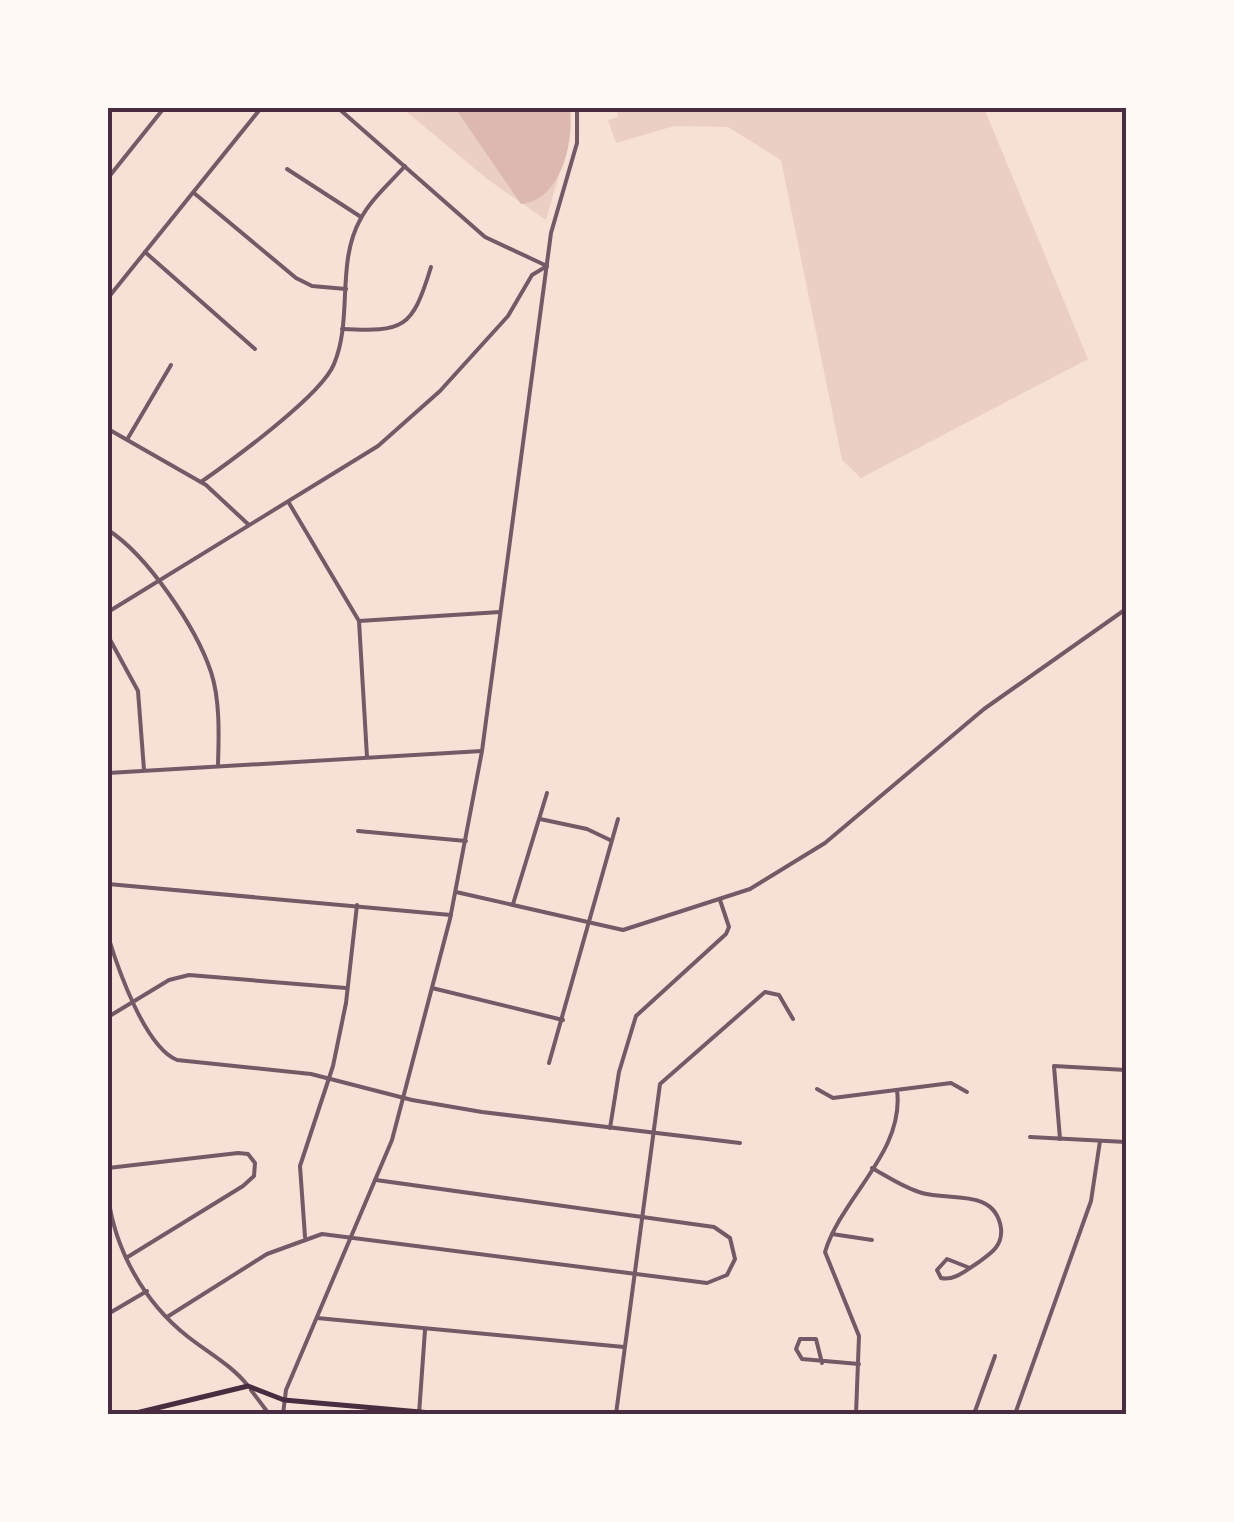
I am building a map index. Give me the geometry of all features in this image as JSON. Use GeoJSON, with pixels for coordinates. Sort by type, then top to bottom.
{"type":"FeatureCollection","features":[{"type":"Feature","properties":{"kind":"main road"},"geometry":{"type":"LineString","coordinates":[[132,1414],[248,1386],[284,1400],[442,1414]]}},
{"type":"Feature","properties":{"kind":"street"},"geometry":{"type":"LineString","coordinates":[[108,178],[164,108]]}},
{"type":"Feature","properties":{"kind":"street"},"geometry":{"type":"LineString","coordinates":[[108,298],[260,108]]}},
{"type":"Feature","properties":{"kind":"street"},"geometry":{"type":"LineString","coordinates":[[338,108],[496,244],[547,266]]}},
{"type":"Feature","properties":{"kind":"street"},"geometry":{"type":"LineString","coordinates":[[283,1414],[284,1400],[376,1180],[405,1098],[451,915],[482,752],[551,232],[577,143],[577,108]]}},
{"type":"Feature","properties":{"kind":"street"},"geometry":{"type":"LineString","coordinates":[[201,482],[326,379],[335,362],[350,250],[361,217],[405,166]]}},
{"type":"Feature","properties":{"kind":"street"},"geometry":{"type":"LineString","coordinates":[[287,169],[361,217]]}},
{"type":"Feature","properties":{"kind":"street"},"geometry":{"type":"LineString","coordinates":[[194,193],[296,278],[312,286],[346,289]]}},
{"type":"Feature","properties":{"kind":"street"},"geometry":{"type":"LineString","coordinates":[[145,252],[255,349]]}},
{"type":"Feature","properties":{"kind":"street"},"geometry":{"type":"LineString","coordinates":[[108,612],[378,446],[412,418],[499,327],[532,275],[547,266]]}},
{"type":"Feature","properties":{"kind":"street"},"geometry":{"type":"LineString","coordinates":[[342,329],[378,332],[401,326],[415,312],[431,267]]}},
{"type":"Feature","properties":{"kind":"street"},"geometry":{"type":"LineString","coordinates":[[128,438],[171,365]]}},
{"type":"Feature","properties":{"kind":"street"},"geometry":{"type":"LineString","coordinates":[[108,429],[201,482],[249,525]]}},
{"type":"Feature","properties":{"kind":"street"},"geometry":{"type":"LineString","coordinates":[[289,502],[359,621],[367,757]]}},
{"type":"Feature","properties":{"kind":"street"},"geometry":{"type":"LineString","coordinates":[[108,530],[168,592],[212,673],[218,766]]}},
{"type":"Feature","properties":{"kind":"street"},"geometry":{"type":"LineString","coordinates":[[456,892],[631,930],[766,881],[816,850],[984,709],[1126,609]]}},
{"type":"Feature","properties":{"kind":"street"},"geometry":{"type":"LineString","coordinates":[[359,621],[500,612]]}},
{"type":"Feature","properties":{"kind":"street"},"geometry":{"type":"LineString","coordinates":[[108,636],[138,691],[144,770]]}},
{"type":"Feature","properties":{"kind":"street"},"geometry":{"type":"LineString","coordinates":[[108,773],[482,752]]}},
{"type":"Feature","properties":{"kind":"street"},"geometry":{"type":"LineString","coordinates":[[513,904],[547,794]]}},
{"type":"Feature","properties":{"kind":"street"},"geometry":{"type":"LineString","coordinates":[[540,819],[587,829],[610,840]]}},
{"type":"Feature","properties":{"kind":"street"},"geometry":{"type":"LineString","coordinates":[[549,1063],[618,819]]}},
{"type":"Feature","properties":{"kind":"street"},"geometry":{"type":"LineString","coordinates":[[358,831],[466,841]]}},
{"type":"Feature","properties":{"kind":"street"},"geometry":{"type":"LineString","coordinates":[[108,884],[451,915]]}},
{"type":"Feature","properties":{"kind":"street"},"geometry":{"type":"LineString","coordinates":[[610,1128],[619,1072],[636,1016],[726,934],[720,900]]}},
{"type":"Feature","properties":{"kind":"street"},"geometry":{"type":"LineString","coordinates":[[305,1236],[300,1166],[329,1078],[348,988],[356,905]]}},
{"type":"Feature","properties":{"kind":"street"},"geometry":{"type":"LineString","coordinates":[[108,936],[134,1002],[163,1052],[177,1060],[329,1078],[405,1098],[740,1143]]}},
{"type":"Feature","properties":{"kind":"street"},"geometry":{"type":"LineString","coordinates":[[108,1016],[169,980],[190,975],[348,988]]}},
{"type":"Feature","properties":{"kind":"street"},"geometry":{"type":"LineString","coordinates":[[432,988],[564,1020]]}},
{"type":"Feature","properties":{"kind":"street"},"geometry":{"type":"LineString","coordinates":[[616,1414],[660,1084],[760,996],[772,992],[793,1019]]}},
{"type":"Feature","properties":{"kind":"street"},"geometry":{"type":"LineString","coordinates":[[1060,1138],[1054,1066],[1126,1070]]}},
{"type":"Feature","properties":{"kind":"street"},"geometry":{"type":"LineString","coordinates":[[817,1090],[833,1098],[951,1082],[967,1092]]}},
{"type":"Feature","properties":{"kind":"street"},"geometry":{"type":"LineString","coordinates":[[856,1414],[859,1336],[825,1258],[832,1234],[894,1132],[897,1090]]}},
{"type":"Feature","properties":{"kind":"street"},"geometry":{"type":"LineString","coordinates":[[1030,1137],[1126,1142]]}},
{"type":"Feature","properties":{"kind":"street"},"geometry":{"type":"LineString","coordinates":[[1015,1414],[1090,1202],[1100,1141]]}},
{"type":"Feature","properties":{"kind":"street"},"geometry":{"type":"LineString","coordinates":[[108,1168],[238,1152],[248,1154],[255,1163],[254,1176],[243,1186],[126,1258]]}},
{"type":"Feature","properties":{"kind":"street"},"geometry":{"type":"LineString","coordinates":[[872,1168],[923,1194],[975,1198],[990,1207],[1000,1222],[1001,1240],[991,1254],[970,1268],[948,1280],[936,1270],[947,1258],[970,1268]]}},
{"type":"Feature","properties":{"kind":"street"},"geometry":{"type":"LineString","coordinates":[[167,1317],[267,1254],[305,1236],[352,1236],[706,1283],[724,1278],[734,1263],[734,1246],[719,1229],[376,1180]]}},
{"type":"Feature","properties":{"kind":"street"},"geometry":{"type":"LineString","coordinates":[[108,1196],[110,1226],[146,1291],[167,1317],[248,1386],[269,1414]]}},
{"type":"Feature","properties":{"kind":"street"},"geometry":{"type":"LineString","coordinates":[[832,1234],[872,1240]]}},
{"type":"Feature","properties":{"kind":"street"},"geometry":{"type":"LineString","coordinates":[[108,1314],[146,1291]]}},
{"type":"Feature","properties":{"kind":"street"},"geometry":{"type":"LineString","coordinates":[[317,1318],[624,1347]]}},
{"type":"Feature","properties":{"kind":"street"},"geometry":{"type":"LineString","coordinates":[[419,1413],[425,1328]]}},
{"type":"Feature","properties":{"kind":"street"},"geometry":{"type":"LineString","coordinates":[[822,1362],[819,1342],[812,1337],[800,1339],[799,1356],[822,1362],[859,1364]]}},
{"type":"Feature","properties":{"kind":"street"},"geometry":{"type":"LineString","coordinates":[[974,1414],[994,1356]]}},
{"type":"Feature","properties":{"kind":"shaded area"},"geometry":{"type":"Polygon","coordinates":[[[402,108],[570,108],[569,140],[546,220],[487,179],[402,108]]]}},
{"type":"Feature","properties":{"kind":"shaded area"},"geometry":{"type":"Polygon","coordinates":[[[455,108],[570,108],[567,153],[546,192],[521,204],[455,108]]]}},
{"type":"Feature","properties":{"kind":"shaded area"},"geometry":{"type":"Polygon","coordinates":[[[616,108],[984,108],[1088,359],[861,478],[842,460],[781,160],[728,127],[674,126],[616,143],[608,120],[618,117],[616,108]]]}}]}
